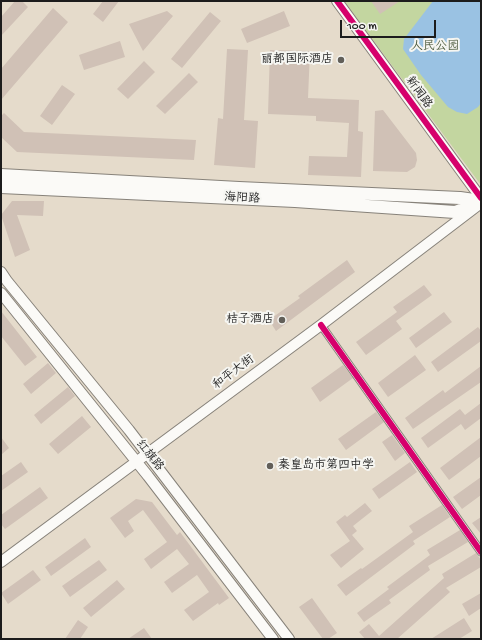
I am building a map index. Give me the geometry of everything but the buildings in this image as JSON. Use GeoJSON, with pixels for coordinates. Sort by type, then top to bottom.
{"type":"FeatureCollection","features":[{"type":"Feature","properties":{"kind":"main road","name":"新闻路"},"geometry":{"type":"LineString","coordinates":[[337,1],[481,201]]}},
{"type":"Feature","properties":{"kind":"main road","name":"海阳路"},"geometry":{"type":"LineString","coordinates":[[1,175],[460,198],[481,201]]}},
{"type":"Feature","properties":{"kind":"main road","name":"海阳路"},"geometry":{"type":"LineString","coordinates":[[1,187],[295,201],[455,212],[481,201]]}},
{"type":"Feature","properties":{"kind":"main road","name":"和平大街"},"geometry":{"type":"LineString","coordinates":[[1,562],[321,325],[481,201]]}},
{"type":"Feature","properties":{"kind":"main road"},"geometry":{"type":"LineString","coordinates":[[1,272],[108,403],[289,639]]}},
{"type":"Feature","properties":{"kind":"main road","name":"红旗路"},"geometry":{"type":"LineString","coordinates":[[1,293],[137,462],[273,639]]}},
{"type":"Feature","properties":{"kind":"street"},"geometry":{"type":"LineString","coordinates":[[321,325],[481,552]]}},
{"type":"Feature","properties":{"kind":"green space","name":"人民公园"},"geometry":{"type":"Polygon","coordinates":[[[344,1],[481,1],[481,185],[344,1]]]}},
{"type":"Feature","properties":{"kind":"water"},"geometry":{"type":"Polygon","coordinates":[[[433,1],[481,1],[481,103],[478,107],[467,114],[457,112],[448,107],[421,75],[403,49],[404,39],[433,1]]]}},
{"type":"Feature","properties":{"kind":"cycle path"},"geometry":{"type":"LineString","coordinates":[[337,1],[481,198]]}},
{"type":"Feature","properties":{"kind":"cycle path"},"geometry":{"type":"LineString","coordinates":[[321,325],[481,552]]}},
{"type":"Feature","properties":{"kind":"place","name":"丽都国际酒店"},"geometry":{"type":"Point","coordinates":[341,60]}},
{"type":"Feature","properties":{"kind":"place","name":"桔子酒店"},"geometry":{"type":"Point","coordinates":[282,320]}},
{"type":"Feature","properties":{"kind":"place","name":"秦皇岛市第四中学"},"geometry":{"type":"Point","coordinates":[270,466]}}]}
